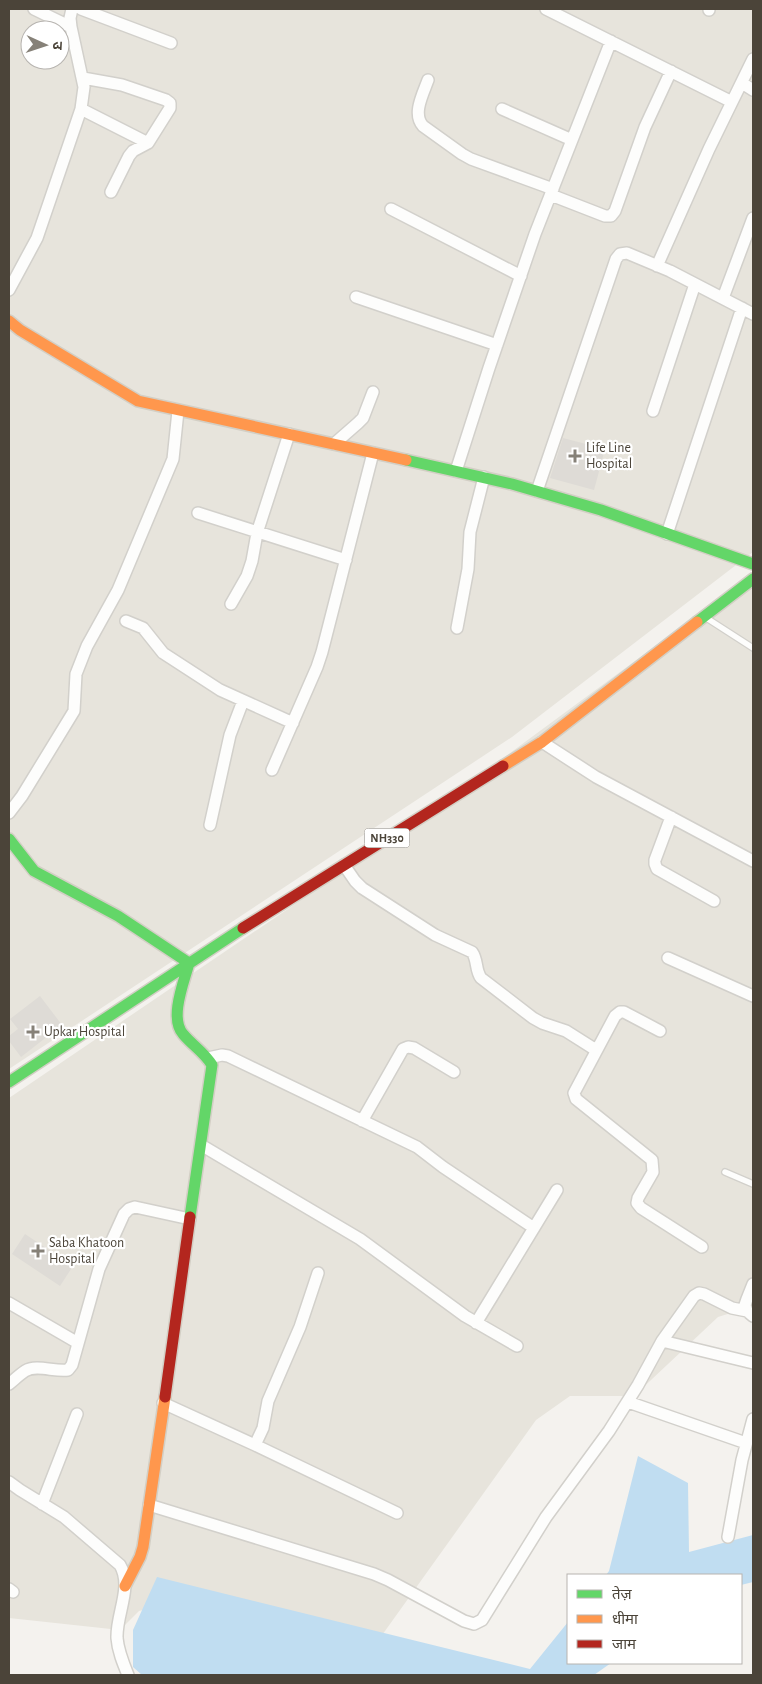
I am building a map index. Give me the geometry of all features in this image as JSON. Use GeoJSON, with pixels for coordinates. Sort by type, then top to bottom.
{"type":"FeatureCollection","features":[{"type":"Feature","properties":{"kind":"main road"},"geometry":{"type":"LineString","coordinates":[[9,321],[20,330],[138,402],[484,477],[601,510],[753,564]]}},
{"type":"Feature","properties":{"kind":"main road","name":"NH330"},"geometry":{"type":"LineString","coordinates":[[9,1082],[189,963],[542,742],[753,579]]}},
{"type":"Feature","properties":{"kind":"main road"},"geometry":{"type":"LineString","coordinates":[[9,839],[34,871],[118,916],[189,963],[176,1016],[177,1027],[208,1058],[212,1066],[149,1505],[140,1557],[125,1586]]}},
{"type":"Feature","properties":{"kind":"street"},"geometry":{"type":"LineString","coordinates":[[34,9],[71,27]]}},
{"type":"Feature","properties":{"kind":"street"},"geometry":{"type":"LineString","coordinates":[[9,290],[37,238],[81,110],[83,97],[82,78],[71,27],[72,9]]}},
{"type":"Feature","properties":{"kind":"street"},"geometry":{"type":"LineString","coordinates":[[80,9],[171,43]]}},
{"type":"Feature","properties":{"kind":"street"},"geometry":{"type":"LineString","coordinates":[[546,9],[732,102]]}},
{"type":"Feature","properties":{"kind":"street"},"geometry":{"type":"LineString","coordinates":[[456,471],[521,276],[611,41]]}},
{"type":"Feature","properties":{"kind":"street"},"geometry":{"type":"LineString","coordinates":[[657,266],[709,149],[753,59]]}},
{"type":"Feature","properties":{"kind":"street"},"geometry":{"type":"LineString","coordinates":[[428,80],[417,114],[418,120],[423,126],[471,159],[605,216],[611,216],[615,211],[645,127],[671,71]]}},
{"type":"Feature","properties":{"kind":"street"},"geometry":{"type":"LineString","coordinates":[[82,78],[134,89],[170,103],[170,108],[148,143],[128,156],[111,192]]}},
{"type":"Feature","properties":{"kind":"street"},"geometry":{"type":"LineString","coordinates":[[742,83],[753,90]]}},
{"type":"Feature","properties":{"kind":"street"},"geometry":{"type":"LineString","coordinates":[[502,109],[572,140]]}},
{"type":"Feature","properties":{"kind":"street"},"geometry":{"type":"LineString","coordinates":[[81,110],[148,143]]}},
{"type":"Feature","properties":{"kind":"street"},"geometry":{"type":"LineString","coordinates":[[392,209],[521,276]]}},
{"type":"Feature","properties":{"kind":"street"},"geometry":{"type":"LineString","coordinates":[[723,298],[753,218]]}},
{"type":"Feature","properties":{"kind":"street"},"geometry":{"type":"LineString","coordinates":[[537,491],[616,259],[620,254],[627,253],[657,266],[753,314]]}},
{"type":"Feature","properties":{"kind":"street"},"geometry":{"type":"LineString","coordinates":[[653,411],[695,284]]}},
{"type":"Feature","properties":{"kind":"street"},"geometry":{"type":"LineString","coordinates":[[356,296],[497,345]]}},
{"type":"Feature","properties":{"kind":"street"},"geometry":{"type":"LineString","coordinates":[[667,534],[742,308]]}},
{"type":"Feature","properties":{"kind":"street"},"geometry":{"type":"LineString","coordinates":[[334,444],[363,418],[373,392]]}},
{"type":"Feature","properties":{"kind":"street"},"geometry":{"type":"LineString","coordinates":[[9,813],[22,796],[74,711],[76,674],[87,646],[118,590],[173,459],[178,411]]}},
{"type":"Feature","properties":{"kind":"street"},"geometry":{"type":"LineString","coordinates":[[231,604],[247,576],[257,533],[289,434]]}},
{"type":"Feature","properties":{"kind":"street"},"geometry":{"type":"LineString","coordinates":[[272,770],[320,660],[373,453]]}},
{"type":"Feature","properties":{"kind":"street"},"geometry":{"type":"LineString","coordinates":[[457,628],[468,570],[470,532],[484,477]]}},
{"type":"Feature","properties":{"kind":"street"},"geometry":{"type":"LineString","coordinates":[[198,514],[346,560]]}},
{"type":"Feature","properties":{"kind":"street"},"geometry":{"type":"LineString","coordinates":[[126,621],[143,628],[163,653],[220,690],[293,723]]}},
{"type":"Feature","properties":{"kind":"street"},"geometry":{"type":"LineString","coordinates":[[210,825],[230,735],[243,701]]}},
{"type":"Feature","properties":{"kind":"street"},"geometry":{"type":"LineString","coordinates":[[542,742],[579,767],[753,861]]}},
{"type":"Feature","properties":{"kind":"street"},"geometry":{"type":"LineString","coordinates":[[671,817],[655,860],[657,868],[714,901]]}},
{"type":"Feature","properties":{"kind":"street"},"geometry":{"type":"LineString","coordinates":[[344,865],[362,888],[435,935],[472,952],[475,956],[477,973],[480,978],[533,1018],[566,1031],[596,1050]]}},
{"type":"Feature","properties":{"kind":"street"},"geometry":{"type":"LineString","coordinates":[[668,958],[753,996]]}},
{"type":"Feature","properties":{"kind":"street"},"geometry":{"type":"LineString","coordinates":[[660,1031],[624,1012],[620,1012],[615,1016],[574,1093],[576,1099],[652,1160],[653,1172],[638,1198],[637,1203],[641,1208],[702,1246]]}},
{"type":"Feature","properties":{"kind":"street"},"geometry":{"type":"LineString","coordinates":[[362,1121],[403,1049],[408,1047],[414,1048],[454,1072]]}},
{"type":"Feature","properties":{"kind":"street"},"geometry":{"type":"LineString","coordinates":[[208,1058],[222,1055],[228,1056],[424,1151],[443,1167],[534,1228]]}},
{"type":"Feature","properties":{"kind":"street"},"geometry":{"type":"LineString","coordinates":[[201,1145],[360,1239],[465,1316],[517,1346]]}},
{"type":"Feature","properties":{"kind":"street"},"geometry":{"type":"LineString","coordinates":[[476,1323],[557,1190]]}},
{"type":"Feature","properties":{"kind":"street"},"geometry":{"type":"LineString","coordinates":[[9,1384],[25,1371],[35,1368],[68,1370],[72,1365],[99,1270],[128,1208],[135,1207],[190,1219]]}},
{"type":"Feature","properties":{"kind":"street"},"geometry":{"type":"LineString","coordinates":[[255,1445],[263,1428],[268,1400],[300,1327],[318,1273]]}},
{"type":"Feature","properties":{"kind":"street"},"geometry":{"type":"LineString","coordinates":[[750,1314],[746,1305],[753,1284]]}},
{"type":"Feature","properties":{"kind":"street"},"geometry":{"type":"LineString","coordinates":[[149,1505],[374,1574],[464,1621],[474,1624],[482,1620],[546,1518],[610,1431],[662,1341],[694,1296],[699,1293],[704,1294],[732,1308],[750,1314]]}},
{"type":"Feature","properties":{"kind":"street"},"geometry":{"type":"LineString","coordinates":[[9,1303],[78,1343]]}},
{"type":"Feature","properties":{"kind":"street"},"geometry":{"type":"LineString","coordinates":[[662,1341],[753,1363]]}},
{"type":"Feature","properties":{"kind":"street"},"geometry":{"type":"LineString","coordinates":[[628,1402],[746,1443]]}},
{"type":"Feature","properties":{"kind":"street"},"geometry":{"type":"LineString","coordinates":[[163,1404],[255,1445],[397,1513]]}},
{"type":"Feature","properties":{"kind":"street"},"geometry":{"type":"LineString","coordinates":[[42,1504],[77,1414]]}},
{"type":"Feature","properties":{"kind":"street"},"geometry":{"type":"LineString","coordinates":[[728,1536],[746,1443],[753,1419]]}},
{"type":"Feature","properties":{"kind":"street"},"geometry":{"type":"LineString","coordinates":[[9,1482],[64,1517],[120,1565],[124,1572],[125,1586],[117,1637],[121,1660],[128,1675]]}},
{"type":"Feature","properties":{"kind":"lane"},"geometry":{"type":"LineString","coordinates":[[704,616],[753,648]]}},
{"type":"Feature","properties":{"kind":"lane"},"geometry":{"type":"LineString","coordinates":[[725,1172],[753,1184]]}},
{"type":"Feature","properties":{"kind":"shaded area"},"geometry":{"type":"Polygon","coordinates":[[[9,9],[753,9],[753,552],[512,737],[9,1069],[9,9]]]}},
{"type":"Feature","properties":{"kind":"shaded area"},"geometry":{"type":"Polygon","coordinates":[[[753,574],[753,1306],[718,1317],[634,1396],[570,1396],[536,1420],[380,1638],[183,1599],[139,1611],[120,1630],[9,1618],[9,1098],[419,820],[753,574]]]}},
{"type":"Feature","properties":{"kind":"water"},"geometry":{"type":"Polygon","coordinates":[[[638,1456],[688,1483],[689,1552],[753,1535],[753,1582],[742,1585],[742,1574],[607,1574],[638,1456]]]}},
{"type":"Feature","properties":{"kind":"water"},"geometry":{"type":"Polygon","coordinates":[[[157,1577],[530,1669],[567,1623],[567,1664],[610,1664],[594,1675],[142,1675],[133,1667],[133,1630],[157,1577]]]}},
{"type":"Feature","properties":{"kind":"building"},"geometry":{"type":"Polygon","coordinates":[[[563,438],[605,449],[594,490],[550,478],[563,438]]]}},
{"type":"Feature","properties":{"kind":"building"},"geometry":{"type":"Polygon","coordinates":[[[40,996],[62,1025],[21,1057],[9,1041],[9,1036],[18,1029],[10,1019],[40,996]]]}},
{"type":"Feature","properties":{"kind":"building"},"geometry":{"type":"Polygon","coordinates":[[[25,1234],[73,1266],[60,1286],[12,1254],[25,1234]]]}},
{"type":"Feature","properties":{"kind":"traffic: fast"},"geometry":{"type":"LineString","coordinates":[[406,460],[512,484],[601,510],[753,564]]}},
{"type":"Feature","properties":{"kind":"traffic: fast"},"geometry":{"type":"LineString","coordinates":[[697,622],[753,579]]}},
{"type":"Feature","properties":{"kind":"traffic: fast"},"geometry":{"type":"LineString","coordinates":[[9,839],[34,871],[118,916],[189,963],[181,990],[177,1019],[183,1034],[212,1065],[190,1217]]}},
{"type":"Feature","properties":{"kind":"traffic: fast"},"geometry":{"type":"LineString","coordinates":[[9,1082],[243,928]]}},
{"type":"Feature","properties":{"kind":"traffic: slow"},"geometry":{"type":"LineString","coordinates":[[9,321],[20,330],[138,401],[406,460]]}},
{"type":"Feature","properties":{"kind":"traffic: slow"},"geometry":{"type":"LineString","coordinates":[[503,766],[542,742],[697,622]]}},
{"type":"Feature","properties":{"kind":"traffic: slow"},"geometry":{"type":"LineString","coordinates":[[125,1586],[143,1547],[165,1397]]}},
{"type":"Feature","properties":{"kind":"traffic: jam"},"geometry":{"type":"LineString","coordinates":[[243,928],[503,766]]}},
{"type":"Feature","properties":{"kind":"traffic: jam"},"geometry":{"type":"LineString","coordinates":[[165,1397],[190,1217]]}},
{"type":"Feature","properties":{"kind":"place","name":"Life Line Hospital"},"geometry":{"type":"Point","coordinates":[575,456]}},
{"type":"Feature","properties":{"kind":"place","name":"Upkar Hospital"},"geometry":{"type":"Point","coordinates":[33,1032]}},
{"type":"Feature","properties":{"kind":"place","name":"Saba Khatoon Hospital"},"geometry":{"type":"Point","coordinates":[38,1251]}}]}
